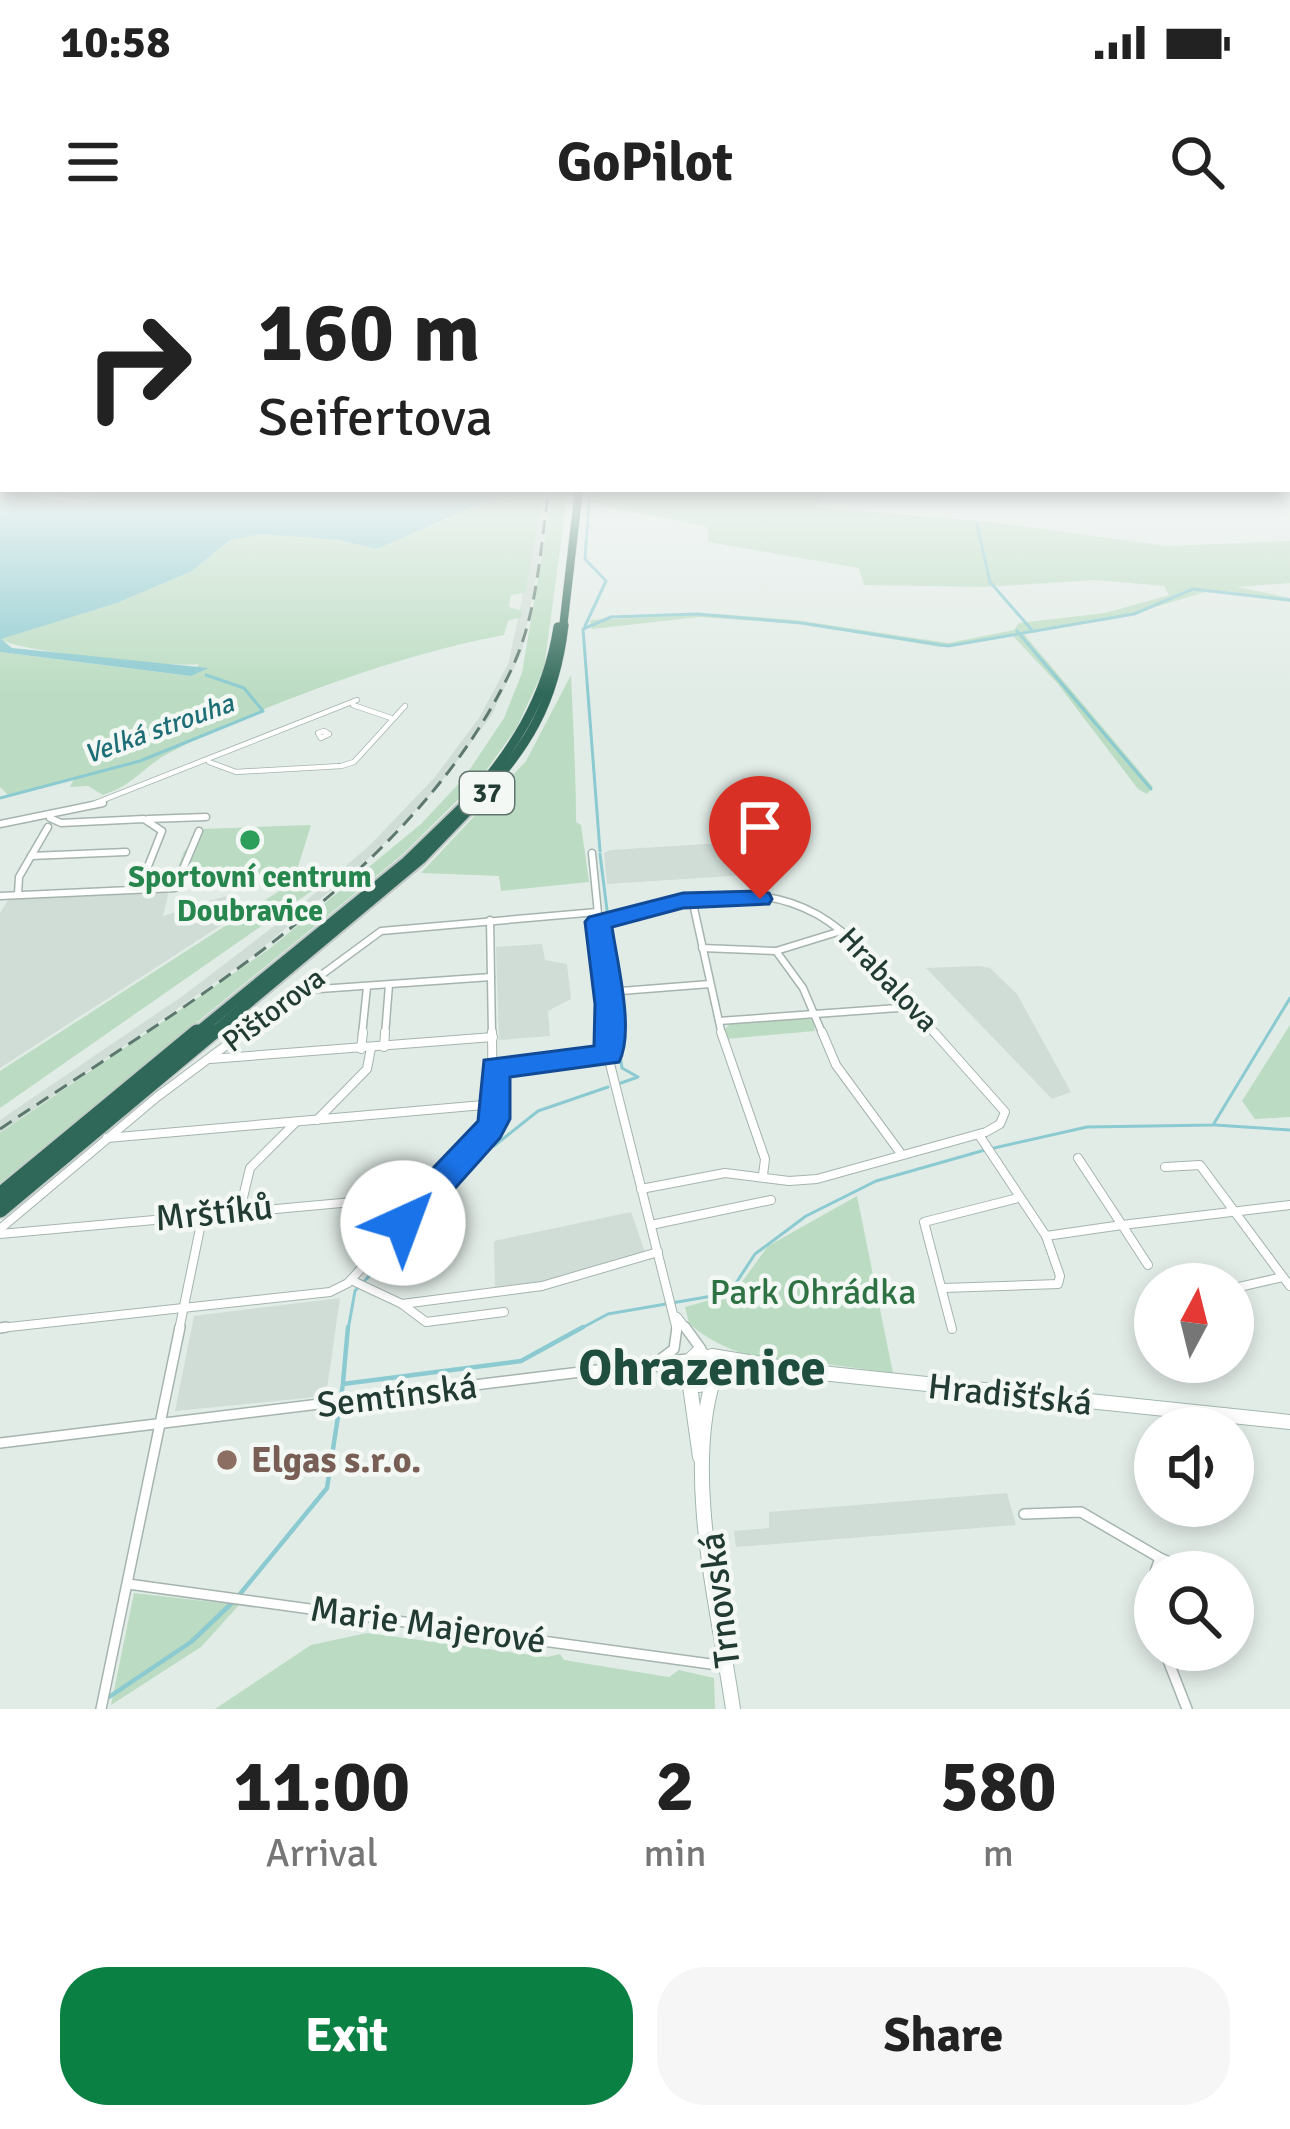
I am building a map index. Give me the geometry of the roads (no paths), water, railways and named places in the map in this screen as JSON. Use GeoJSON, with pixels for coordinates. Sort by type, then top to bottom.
{"type":"FeatureCollection","features":[{"type":"Feature","properties":{"kind":"highway","name":"37"},"geometry":{"type":"LineString","coordinates":[[0,1195],[410,857],[490,777],[530,719],[551,669],[567,557]]}},
{"type":"Feature","properties":{"kind":"highway","name":"37"},"geometry":{"type":"LineString","coordinates":[[0,1210],[421,859],[503,775],[540,719],[558,675],[569,557]]}},
{"type":"Feature","properties":{"kind":"street"},"geometry":{"type":"LineString","coordinates":[[0,824],[103,803],[353,702],[393,719]]}},
{"type":"Feature","properties":{"kind":"street"},"geometry":{"type":"LineString","coordinates":[[209,762],[236,772],[354,762],[405,706]]}},
{"type":"Feature","properties":{"kind":"street"},"geometry":{"type":"LineString","coordinates":[[304,722],[320,732]]}},
{"type":"Feature","properties":{"kind":"street"},"geometry":{"type":"LineString","coordinates":[[48,817],[61,823],[206,817]]}},
{"type":"Feature","properties":{"kind":"street"},"geometry":{"type":"LineString","coordinates":[[139,889],[165,834],[144,819]]}},
{"type":"Feature","properties":{"kind":"street"},"geometry":{"type":"LineString","coordinates":[[18,894],[19,877],[48,827]]}},
{"type":"Feature","properties":{"kind":"street"},"geometry":{"type":"LineString","coordinates":[[0,896],[176,887],[199,831]]}},
{"type":"Feature","properties":{"kind":"street"},"geometry":{"type":"LineString","coordinates":[[31,856],[126,852]]}},
{"type":"Feature","properties":{"kind":"street"},"geometry":{"type":"LineString","coordinates":[[592,853],[608,992],[609,1055],[641,1190],[674,1315],[688,1358],[687,1377],[698,1385],[714,1380],[719,1368],[674,1315]]}},
{"type":"Feature","properties":{"kind":"street"},"geometry":{"type":"LineString","coordinates":[[692,899],[718,1021],[765,1159],[763,1175]]}},
{"type":"Feature","properties":{"kind":"street","name":"Hrabalova"},"geometry":{"type":"LineString","coordinates":[[598,922],[692,899],[798,903],[828,916],[1001,1104],[1005,1115],[997,1127],[979,1135]]}},
{"type":"Feature","properties":{"kind":"street","name":"Pištorova"},"geometry":{"type":"LineString","coordinates":[[0,1231],[107,1138],[381,931],[597,912]]}},
{"type":"Feature","properties":{"kind":"street"},"geometry":{"type":"LineString","coordinates":[[0,1328],[330,1292],[357,1284],[428,1195],[489,1130],[495,1104],[490,920]]}},
{"type":"Feature","properties":{"kind":"street"},"geometry":{"type":"LineString","coordinates":[[703,948],[776,951],[843,931]]}},
{"type":"Feature","properties":{"kind":"street"},"geometry":{"type":"LineString","coordinates":[[776,951],[803,988],[836,1065],[902,1155]]}},
{"type":"Feature","properties":{"kind":"street"},"geometry":{"type":"LineString","coordinates":[[302,989],[491,977]]}},
{"type":"Feature","properties":{"kind":"street"},"geometry":{"type":"LineString","coordinates":[[608,992],[710,984]]}},
{"type":"Feature","properties":{"kind":"street"},"geometry":{"type":"LineString","coordinates":[[384,1047],[389,985]]}},
{"type":"Feature","properties":{"kind":"street"},"geometry":{"type":"LineString","coordinates":[[361,1049],[367,987]]}},
{"type":"Feature","properties":{"kind":"street"},"geometry":{"type":"LineString","coordinates":[[718,1021],[913,1006]]}},
{"type":"Feature","properties":{"kind":"street"},"geometry":{"type":"LineString","coordinates":[[208,1059],[493,1037]]}},
{"type":"Feature","properties":{"kind":"street"},"geometry":{"type":"LineString","coordinates":[[316,1121],[367,1069],[371,1048]]}},
{"type":"Feature","properties":{"kind":"street"},"geometry":{"type":"LineString","coordinates":[[494,1068],[609,1055]]}},
{"type":"Feature","properties":{"kind":"street"},"geometry":{"type":"LineString","coordinates":[[107,1138],[495,1104]]}},
{"type":"Feature","properties":{"kind":"street"},"geometry":{"type":"LineString","coordinates":[[241,1210],[250,1168],[295,1123]]}},
{"type":"Feature","properties":{"kind":"street"},"geometry":{"type":"LineString","coordinates":[[641,1190],[710,1174],[802,1181],[979,1135],[1046,1236],[1060,1276],[1058,1283],[943,1288]]}},
{"type":"Feature","properties":{"kind":"street"},"geometry":{"type":"LineString","coordinates":[[1078,1158],[1147,1263]]}},
{"type":"Feature","properties":{"kind":"street"},"geometry":{"type":"LineString","coordinates":[[1166,1167],[1200,1166],[1287,1282]]}},
{"type":"Feature","properties":{"kind":"street","name":"Mrštíků"},"geometry":{"type":"LineString","coordinates":[[0,1231],[428,1195]]}},
{"type":"Feature","properties":{"kind":"street"},"geometry":{"type":"LineString","coordinates":[[952,1329],[923,1222],[1018,1198]]}},
{"type":"Feature","properties":{"kind":"street"},"geometry":{"type":"LineString","coordinates":[[651,1225],[770,1200]]}},
{"type":"Feature","properties":{"kind":"street"},"geometry":{"type":"LineString","coordinates":[[1046,1236],[1290,1205]]}},
{"type":"Feature","properties":{"kind":"street"},"geometry":{"type":"LineString","coordinates":[[101,1709],[203,1214]]}},
{"type":"Feature","properties":{"kind":"street"},"geometry":{"type":"LineString","coordinates":[[402,1304],[542,1286],[658,1252]]}},
{"type":"Feature","properties":{"kind":"street"},"geometry":{"type":"LineString","coordinates":[[1254,1285],[1287,1282]]}},
{"type":"Feature","properties":{"kind":"street"},"geometry":{"type":"LineString","coordinates":[[357,1284],[402,1304],[428,1323],[504,1312]]}},
{"type":"Feature","properties":{"kind":"street"},"geometry":{"type":"LineString","coordinates":[[658,1359],[676,1344],[674,1315]]}},
{"type":"Feature","properties":{"kind":"street"},"geometry":{"type":"LineString","coordinates":[[688,1358],[710,1355]]}},
{"type":"Feature","properties":{"kind":"street","name":"Hradišťská"},"geometry":{"type":"LineString","coordinates":[[710,1355],[802,1371],[1290,1423]]}},
{"type":"Feature","properties":{"kind":"street","name":"Semtínská"},"geometry":{"type":"LineString","coordinates":[[0,1443],[688,1358]]}},
{"type":"Feature","properties":{"kind":"street","name":"Semtínská"},"geometry":{"type":"LineString","coordinates":[[632,1365],[669,1367],[687,1377]]}},
{"type":"Feature","properties":{"kind":"street","name":"Hradišťská"},"geometry":{"type":"LineString","coordinates":[[714,1380],[752,1369],[802,1371]]}},
{"type":"Feature","properties":{"kind":"street","name":"Trnovská"},"geometry":{"type":"LineString","coordinates":[[687,1377],[694,1395],[695,1434],[707,1492],[733,1709]]}},
{"type":"Feature","properties":{"kind":"street","name":"Trnovská"},"geometry":{"type":"LineString","coordinates":[[707,1492],[706,1404],[714,1380]]}},
{"type":"Feature","properties":{"kind":"street"},"geometry":{"type":"LineString","coordinates":[[1024,1514],[1081,1512],[1148,1551]]}},
{"type":"Feature","properties":{"kind":"street","name":"Marie Majerové"},"geometry":{"type":"LineString","coordinates":[[128,1584],[728,1666]]}},
{"type":"Feature","properties":{"kind":"street"},"geometry":{"type":"LineString","coordinates":[[1172,1671],[1186,1709]]}},
{"type":"Feature","properties":{"kind":"water"},"geometry":{"type":"Polygon","coordinates":[[[0,557],[210,557],[192,571],[117,603],[1,639],[12,648],[208,668],[191,676],[0,652],[0,557]]]}},
{"type":"Feature","properties":{"kind":"waterway"},"geometry":{"type":"LineString","coordinates":[[585,557],[606,581],[585,626]]}},
{"type":"Feature","properties":{"kind":"waterway"},"geometry":{"type":"LineString","coordinates":[[984,557],[990,582],[1031,629]]}},
{"type":"Feature","properties":{"kind":"waterway"},"geometry":{"type":"LineString","coordinates":[[1019,634],[1134,614],[1193,589],[1290,600]]}},
{"type":"Feature","properties":{"kind":"waterway"},"geometry":{"type":"LineString","coordinates":[[600,851],[583,629],[611,617],[697,614],[801,623],[948,646],[1019,634]]}},
{"type":"Feature","properties":{"kind":"waterway"},"geometry":{"type":"LineString","coordinates":[[1019,634],[1151,789]]}},
{"type":"Feature","properties":{"kind":"waterway","name":"Velká strouha"},"geometry":{"type":"LineString","coordinates":[[0,798],[140,761],[263,711],[244,688],[206,675]]}},
{"type":"Feature","properties":{"kind":"waterway"},"geometry":{"type":"LineString","coordinates":[[600,854],[608,918]]}},
{"type":"Feature","properties":{"kind":"waterway"},"geometry":{"type":"LineString","coordinates":[[609,926],[617,987]]}},
{"type":"Feature","properties":{"kind":"waterway"},"geometry":{"type":"LineString","coordinates":[[618,996],[616,1026],[622,1068],[638,1077],[621,1083]]}},
{"type":"Feature","properties":{"kind":"waterway"},"geometry":{"type":"LineString","coordinates":[[994,1148],[1087,1127],[1213,1125],[1290,998]]}},
{"type":"Feature","properties":{"kind":"waterway"},"geometry":{"type":"LineString","coordinates":[[494,1146],[538,1111],[608,1087]]}},
{"type":"Feature","properties":{"kind":"waterway"},"geometry":{"type":"LineString","coordinates":[[1215,1125],[1290,1130]]}},
{"type":"Feature","properties":{"kind":"waterway"},"geometry":{"type":"LineString","coordinates":[[578,1330],[608,1314],[718,1295],[736,1283],[755,1254],[806,1216],[876,1181],[985,1150]]}},
{"type":"Feature","properties":{"kind":"waterway"},"geometry":{"type":"LineString","coordinates":[[348,1330],[355,1291],[484,1155]]}},
{"type":"Feature","properties":{"kind":"waterway"},"geometry":{"type":"LineString","coordinates":[[343,1382],[348,1327]]}},
{"type":"Feature","properties":{"kind":"waterway"},"geometry":{"type":"LineString","coordinates":[[240,1594],[327,1488],[343,1384],[521,1361],[583,1327]]}},
{"type":"Feature","properties":{"kind":"waterway"},"geometry":{"type":"LineString","coordinates":[[109,1697],[191,1642],[234,1601]]}},
{"type":"Feature","properties":{"kind":"railway"},"geometry":{"type":"LineString","coordinates":[[0,1129],[217,984],[288,930],[356,872],[417,810],[470,742],[512,668],[527,625],[540,557]]}},
{"type":"Feature","properties":{"kind":"place","name":"Sportovní centrum Doubravice"},"geometry":{"type":"Point","coordinates":[250,840]}},
{"type":"Feature","properties":{"kind":"place","name":"Elgas s.r.o."},"geometry":{"type":"Point","coordinates":[227,1460]}},
{"type":"Feature","properties":{"kind":"district","name":"Ohrazenice"},"geometry":{"type":"Point","coordinates":[702,1368]}},
{"type":"Feature","properties":{"kind":"park label","name":"Park Ohrádka"},"geometry":{"type":"Point","coordinates":[813,1292]}}]}
